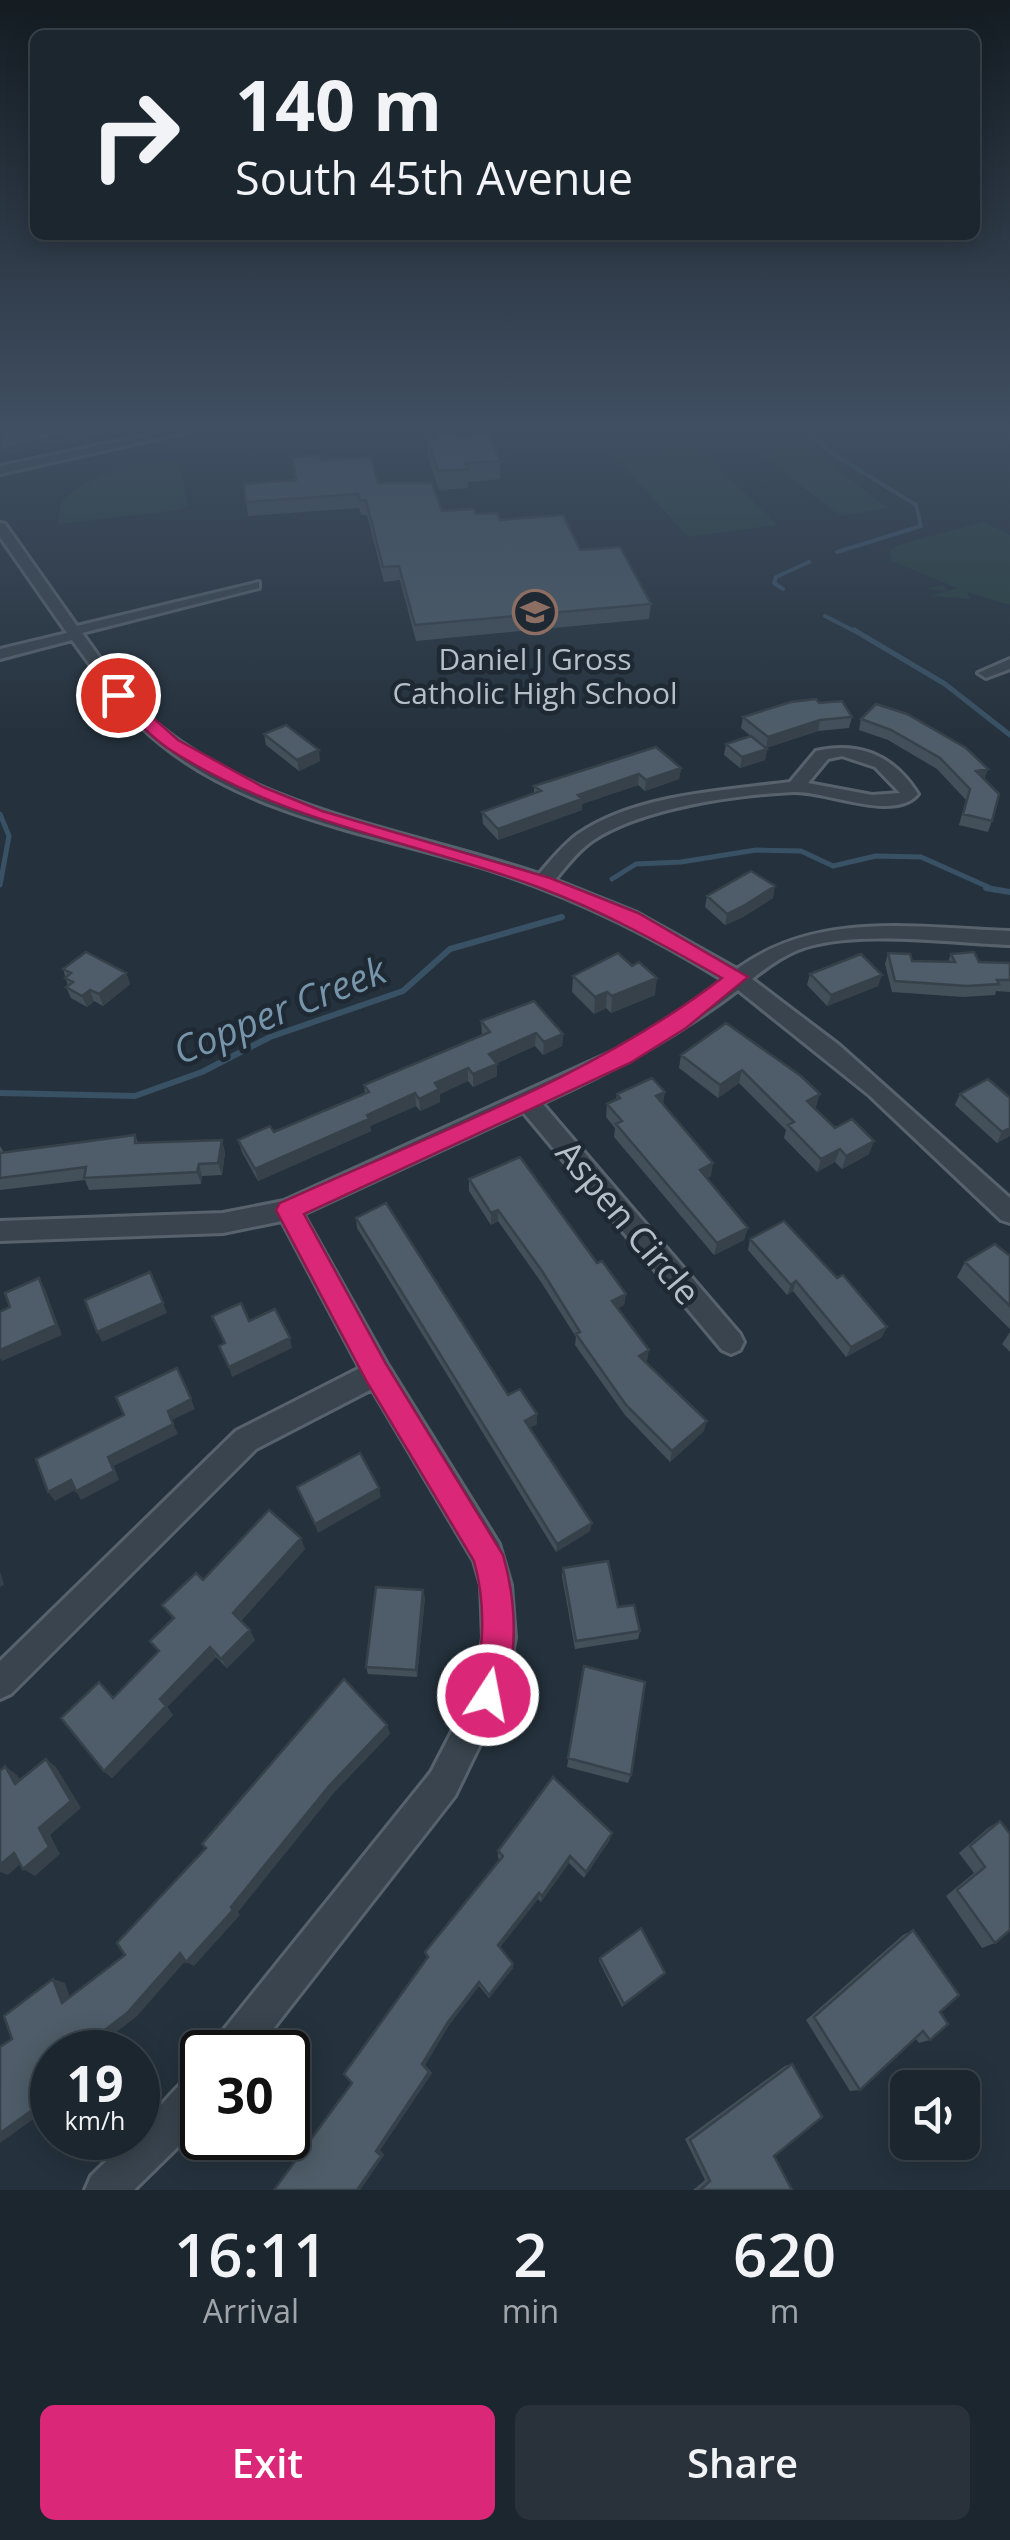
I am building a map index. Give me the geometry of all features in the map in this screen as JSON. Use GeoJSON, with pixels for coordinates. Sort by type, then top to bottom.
{"type":"FeatureCollection","features":[{"type":"Feature","properties":{"kind":"street"},"geometry":{"type":"LineString","coordinates":[[4,533],[137,715],[198,761],[256,791],[316,815],[543,882],[630,918],[737,977],[828,1045],[1010,1213]]}},
{"type":"Feature","properties":{"kind":"street"},"geometry":{"type":"LineString","coordinates":[[0,654],[254,585]]}},
{"type":"Feature","properties":{"kind":"street"},"geometry":{"type":"LineString","coordinates":[[986,673],[1010,664]]}},
{"type":"Feature","properties":{"kind":"street"},"geometry":{"type":"LineString","coordinates":[[543,882],[574,846],[610,824],[662,810],[796,786],[872,800],[904,799],[909,794],[901,779],[860,752],[822,755],[796,786]]}},
{"type":"Feature","properties":{"kind":"street"},"geometry":{"type":"LineString","coordinates":[[0,1231],[222,1223],[288,1210],[622,1057],[679,1022],[737,977],[792,945],[824,936],[902,932],[1010,938]]}},
{"type":"Feature","properties":{"kind":"street","name":"Aspen Circle"},"geometry":{"type":"LineString","coordinates":[[528,1102],[730,1342]]}},
{"type":"Feature","properties":{"kind":"street"},"geometry":{"type":"LineString","coordinates":[[249,2030],[443,1784],[488,1695],[498,1638],[496,1585],[488,1555],[377,1373],[288,1210]]}},
{"type":"Feature","properties":{"kind":"street"},"geometry":{"type":"LineString","coordinates":[[0,1683],[246,1440],[377,1373]]}},
{"type":"Feature","properties":{"kind":"street"},"geometry":{"type":"LineString","coordinates":[[105,2190],[180,2116]]}},
{"type":"Feature","properties":{"kind":"green space"},"geometry":{"type":"Polygon","coordinates":[[[942,533],[1010,535],[1010,605],[967,592],[970,599],[931,596],[947,591],[925,589],[942,585],[948,591],[957,588],[891,561],[890,550],[942,533]]]}},
{"type":"Feature","properties":{"kind":"building"},"geometry":{"type":"Polygon","coordinates":[[[374,533],[572,533],[580,550],[620,547],[651,604],[415,625],[399,566],[383,567],[374,533]]]}},
{"type":"Feature","properties":{"kind":"building"},"geometry":{"type":"Polygon","coordinates":[[[816,699],[819,703],[842,701],[852,717],[820,720],[768,737],[743,717],[791,702],[816,699]]]}},
{"type":"Feature","properties":{"kind":"building"},"geometry":{"type":"Polygon","coordinates":[[[876,704],[907,714],[966,748],[988,769],[976,771],[999,794],[992,821],[963,814],[970,789],[940,758],[891,730],[861,719],[876,704]]]}},
{"type":"Feature","properties":{"kind":"building"},"geometry":{"type":"Polygon","coordinates":[[[286,725],[319,750],[297,760],[264,734],[286,725]]]}},
{"type":"Feature","properties":{"kind":"building"},"geometry":{"type":"Polygon","coordinates":[[[751,736],[767,749],[742,757],[726,744],[751,736]]]}},
{"type":"Feature","properties":{"kind":"building"},"geometry":{"type":"Polygon","coordinates":[[[656,747],[681,768],[646,780],[639,774],[498,829],[482,812],[541,791],[534,786],[656,747]]]}},
{"type":"Feature","properties":{"kind":"building"},"geometry":{"type":"Polygon","coordinates":[[[751,871],[775,886],[727,914],[707,896],[751,871]]]}},
{"type":"Feature","properties":{"kind":"building"},"geometry":{"type":"Polygon","coordinates":[[[86,952],[126,973],[99,994],[90,990],[82,996],[66,987],[73,982],[65,978],[71,973],[63,969],[86,952]]]}},
{"type":"Feature","properties":{"kind":"building"},"geometry":{"type":"Polygon","coordinates":[[[974,952],[979,962],[1010,963],[1010,980],[967,986],[895,981],[888,953],[910,954],[912,961],[955,962],[951,954],[974,952]]]}},
{"type":"Feature","properties":{"kind":"building"},"geometry":{"type":"Polygon","coordinates":[[[618,953],[632,966],[639,962],[657,978],[612,996],[607,992],[595,997],[573,976],[618,953]]]}},
{"type":"Feature","properties":{"kind":"building"},"geometry":{"type":"Polygon","coordinates":[[[861,954],[882,975],[831,995],[810,974],[861,954]]]}},
{"type":"Feature","properties":{"kind":"building"},"geometry":{"type":"Polygon","coordinates":[[[534,1001],[563,1034],[544,1042],[536,1033],[489,1054],[497,1064],[473,1074],[468,1068],[435,1083],[439,1089],[419,1099],[415,1093],[367,1115],[369,1119],[255,1169],[238,1140],[270,1126],[274,1132],[369,1092],[364,1085],[490,1032],[481,1021],[534,1001]]]}},
{"type":"Feature","properties":{"kind":"building"},"geometry":{"type":"Polygon","coordinates":[[[726,1023],[820,1094],[807,1101],[835,1128],[852,1119],[874,1141],[846,1156],[840,1149],[821,1159],[788,1125],[794,1122],[742,1070],[720,1085],[681,1055],[726,1023]]]}},
{"type":"Feature","properties":{"kind":"building"},"geometry":{"type":"Polygon","coordinates":[[[652,1078],[665,1092],[656,1096],[713,1163],[700,1170],[748,1228],[717,1243],[616,1124],[622,1121],[607,1104],[620,1098],[617,1094],[652,1078]]]}},
{"type":"Feature","properties":{"kind":"building"},"geometry":{"type":"Polygon","coordinates":[[[988,1079],[1010,1098],[1010,1128],[1002,1132],[960,1094],[988,1079]]]}},
{"type":"Feature","properties":{"kind":"building"},"geometry":{"type":"Polygon","coordinates":[[[135,1135],[135,1143],[222,1140],[218,1163],[199,1164],[197,1172],[84,1178],[86,1167],[0,1178],[0,1153],[135,1135]]]}},
{"type":"Feature","properties":{"kind":"building"},"geometry":{"type":"Polygon","coordinates":[[[520,1157],[597,1263],[602,1261],[626,1294],[612,1301],[649,1350],[639,1356],[707,1421],[672,1451],[626,1405],[576,1334],[580,1332],[542,1271],[498,1210],[491,1213],[469,1179],[520,1157]]]}},
{"type":"Feature","properties":{"kind":"building"},"geometry":{"type":"Polygon","coordinates":[[[386,1203],[508,1395],[520,1389],[537,1414],[525,1421],[592,1523],[557,1544],[356,1218],[386,1203]]]}},
{"type":"Feature","properties":{"kind":"building"},"geometry":{"type":"Polygon","coordinates":[[[784,1221],[837,1278],[843,1275],[887,1327],[851,1347],[796,1281],[791,1285],[750,1239],[784,1221]]]}},
{"type":"Feature","properties":{"kind":"building"},"geometry":{"type":"Polygon","coordinates":[[[995,1244],[1010,1256],[1010,1306],[965,1262],[995,1244]]]}},
{"type":"Feature","properties":{"kind":"building"},"geometry":{"type":"Polygon","coordinates":[[[150,1272],[163,1303],[97,1332],[85,1300],[150,1272]]]}},
{"type":"Feature","properties":{"kind":"building"},"geometry":{"type":"Polygon","coordinates":[[[39,1278],[56,1325],[0,1350],[0,1312],[10,1307],[5,1293],[39,1278]]]}},
{"type":"Feature","properties":{"kind":"building"},"geometry":{"type":"Polygon","coordinates":[[[241,1303],[249,1321],[275,1309],[290,1338],[229,1367],[219,1346],[225,1343],[212,1316],[241,1303]]]}},
{"type":"Feature","properties":{"kind":"building"},"geometry":{"type":"Polygon","coordinates":[[[177,1368],[191,1399],[168,1411],[173,1424],[108,1457],[114,1471],[76,1491],[71,1480],[48,1492],[36,1459],[124,1415],[116,1397],[177,1368]]]}},
{"type":"Feature","properties":{"kind":"building"},"geometry":{"type":"Polygon","coordinates":[[[360,1453],[379,1488],[315,1524],[297,1487],[360,1453]]]}},
{"type":"Feature","properties":{"kind":"building"},"geometry":{"type":"Polygon","coordinates":[[[269,1510],[301,1538],[233,1613],[250,1630],[221,1659],[210,1647],[160,1699],[166,1706],[104,1771],[61,1718],[99,1682],[113,1698],[159,1651],[150,1641],[174,1618],[162,1605],[196,1573],[203,1580],[269,1510]]]}},
{"type":"Feature","properties":{"kind":"building"},"geometry":{"type":"Polygon","coordinates":[[[608,1561],[618,1607],[634,1605],[640,1631],[576,1641],[563,1568],[608,1561]]]}},
{"type":"Feature","properties":{"kind":"building"},"geometry":{"type":"Polygon","coordinates":[[[376,1587],[423,1590],[416,1670],[366,1667],[376,1587]]]}},
{"type":"Feature","properties":{"kind":"building"},"geometry":{"type":"Polygon","coordinates":[[[584,1666],[645,1682],[631,1775],[568,1758],[584,1666]]]}},
{"type":"Feature","properties":{"kind":"building"},"geometry":{"type":"Polygon","coordinates":[[[344,1679],[387,1725],[329,1786],[231,1907],[233,1910],[186,1962],[180,1953],[127,2013],[105,2030],[30,2030],[30,2112],[0,2133],[0,2047],[12,2039],[4,2016],[53,1979],[62,2003],[125,1955],[117,1943],[206,1848],[202,1844],[344,1679]]]}},
{"type":"Feature","properties":{"kind":"building"},"geometry":{"type":"Polygon","coordinates":[[[46,1759],[71,1801],[39,1828],[49,1847],[23,1869],[14,1853],[0,1865],[0,1771],[5,1766],[15,1784],[46,1759]]]}},
{"type":"Feature","properties":{"kind":"building"},"geometry":{"type":"Polygon","coordinates":[[[553,1777],[612,1833],[586,1872],[570,1856],[542,1896],[539,1893],[498,1945],[513,1964],[489,1995],[479,1982],[448,2022],[422,2064],[429,2072],[376,2151],[381,2156],[357,2190],[274,2190],[296,2160],[310,2160],[310,2141],[352,2083],[344,2074],[428,1957],[425,1952],[503,1856],[498,1851],[553,1777]]]}},
{"type":"Feature","properties":{"kind":"building"},"geometry":{"type":"Polygon","coordinates":[[[1000,1821],[1010,1834],[1010,1930],[995,1943],[957,1890],[985,1867],[970,1846],[1000,1821]]]}},
{"type":"Feature","properties":{"kind":"building"},"geometry":{"type":"Polygon","coordinates":[[[641,1928],[665,1973],[624,2004],[600,1958],[641,1928]]]}},
{"type":"Feature","properties":{"kind":"building"},"geometry":{"type":"Polygon","coordinates":[[[913,1930],[959,1995],[940,2012],[948,2024],[930,2040],[923,2031],[860,2090],[814,2017],[913,1930]]]}},
{"type":"Feature","properties":{"kind":"building"},"geometry":{"type":"Polygon","coordinates":[[[792,2064],[822,2117],[774,2156],[792,2190],[700,2190],[710,2181],[690,2140],[792,2064]]]}},
{"type":"Feature","properties":{"kind":"waterway"},"geometry":{"type":"LineString","coordinates":[[837,552],[898,533]]}},
{"type":"Feature","properties":{"kind":"waterway"},"geometry":{"type":"LineString","coordinates":[[783,589],[774,583],[776,577],[809,562]]}},
{"type":"Feature","properties":{"kind":"waterway"},"geometry":{"type":"LineString","coordinates":[[825,616],[858,633]]}},
{"type":"Feature","properties":{"kind":"waterway"},"geometry":{"type":"LineString","coordinates":[[854,630],[945,684],[1010,735]]}},
{"type":"Feature","properties":{"kind":"waterway"},"geometry":{"type":"LineString","coordinates":[[0,814],[9,836],[0,885]]}},
{"type":"Feature","properties":{"kind":"waterway","name":"Copper Creek"},"geometry":{"type":"LineString","coordinates":[[612,879],[636,864],[681,862],[756,850],[801,851],[833,866],[876,856],[921,857],[993,889]]}},
{"type":"Feature","properties":{"kind":"waterway","name":"Copper Creek"},"geometry":{"type":"LineString","coordinates":[[986,888],[993,889]]}},
{"type":"Feature","properties":{"kind":"waterway","name":"Copper Creek"},"geometry":{"type":"LineString","coordinates":[[993,889],[1010,892]]}},
{"type":"Feature","properties":{"kind":"waterway","name":"Copper Creek"},"geometry":{"type":"LineString","coordinates":[[0,1093],[135,1096],[202,1072],[270,1037],[403,991],[450,949],[562,917]]}},
{"type":"Feature","properties":{"kind":"place","name":"Daniel J Gross Catholic High School"},"geometry":{"type":"Point","coordinates":[535,612]}},
{"type":"Feature","properties":{"kind":"route"},"geometry":{"type":"LineString","coordinates":[[118,695],[172,744],[256,791],[316,815],[543,882],[630,918],[737,977],[679,1022],[622,1057],[288,1210],[377,1373],[488,1555],[496,1585],[498,1638],[488,1695]]}}]}
